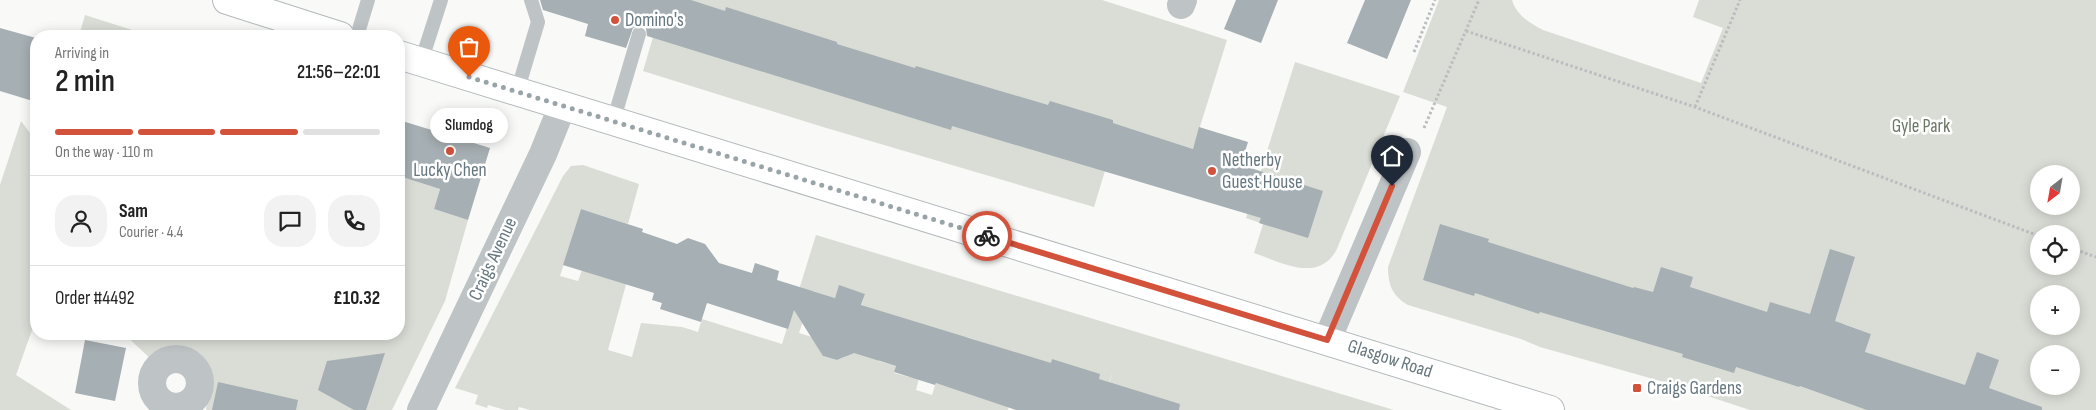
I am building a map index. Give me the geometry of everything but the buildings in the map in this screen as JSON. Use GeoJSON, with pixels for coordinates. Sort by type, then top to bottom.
{"type":"FeatureCollection","features":[{"type":"Feature","properties":{"kind":"main road"},"geometry":{"type":"LineString","coordinates":[[227,0],[321,30]]}},
{"type":"Feature","properties":{"kind":"main road","name":"Glasgow Road"},"geometry":{"type":"LineString","coordinates":[[410,58],[1550,410]]}},
{"type":"Feature","properties":{"kind":"street","name":"Craigs Avenue"},"geometry":{"type":"LineString","coordinates":[[421,410],[543,154],[562,106]]}},
{"type":"Feature","properties":{"kind":"street"},"geometry":{"type":"LineString","coordinates":[[1327,340],[1407,152]]}},
{"type":"Feature","properties":{"kind":"lane"},"geometry":{"type":"LineString","coordinates":[[359,30],[368,0]]}},
{"type":"Feature","properties":{"kind":"lane"},"geometry":{"type":"LineString","coordinates":[[410,58],[441,0]]}},
{"type":"Feature","properties":{"kind":"lane"},"geometry":{"type":"LineString","coordinates":[[517,92],[538,22],[532,0]]}},
{"type":"Feature","properties":{"kind":"lane"},"geometry":{"type":"LineString","coordinates":[[613,122],[639,34]]}},
{"type":"Feature","properties":{"kind":"path"},"geometry":{"type":"LineString","coordinates":[[1414,52],[1435,0]]}},
{"type":"Feature","properties":{"kind":"path"},"geometry":{"type":"LineString","coordinates":[[1407,152],[1423,131],[1479,0]]}},
{"type":"Feature","properties":{"kind":"path"},"geometry":{"type":"LineString","coordinates":[[1695,107],[1740,0]]}},
{"type":"Feature","properties":{"kind":"path"},"geometry":{"type":"LineString","coordinates":[[1466,31],[1695,107],[2030,233]]}},
{"type":"Feature","properties":{"kind":"path"},"geometry":{"type":"LineString","coordinates":[[2080,252],[2096,258]]}},
{"type":"Feature","properties":{"kind":"green space"},"geometry":{"type":"Polygon","coordinates":[[[664,0],[1102,0],[1227,40],[1193,149],[1119,125],[1094,207],[823,127],[643,71],[664,0]]]}},
{"type":"Feature","properties":{"kind":"green space","name":"Gyle Park"},"geometry":{"type":"Polygon","coordinates":[[[1439,0],[1512,0],[1520,14],[1543,30],[1701,83],[1723,28],[1693,17],[1699,0],[2096,0],[2096,410],[1878,410],[1864,355],[1871,334],[1844,324],[1868,410],[1750,410],[1671,384],[1540,347],[1521,339],[1408,305],[1398,298],[1392,289],[1388,267],[1447,107],[1403,92],[1439,0]]]}},
{"type":"Feature","properties":{"kind":"green space"},"geometry":{"type":"Polygon","coordinates":[[[85,15],[132,30],[81,30],[85,15]]]}},
{"type":"Feature","properties":{"kind":"green space"},"geometry":{"type":"Polygon","coordinates":[[[1295,62],[1400,96],[1336,251],[1328,261],[1319,266],[1309,268],[1287,265],[1254,253],[1263,224],[1246,218],[1295,62]]]}},
{"type":"Feature","properties":{"kind":"green space"},"geometry":{"type":"Polygon","coordinates":[[[21,121],[30,133],[30,336],[16,375],[71,410],[0,410],[0,185],[21,121]]]}},
{"type":"Feature","properties":{"kind":"green space"},"geometry":{"type":"Polygon","coordinates":[[[583,165],[639,184],[628,224],[581,209],[560,276],[578,281],[582,270],[633,259],[608,350],[632,357],[641,323],[682,327],[698,332],[702,319],[782,344],[816,235],[1394,410],[1101,410],[1113,371],[1103,400],[1015,353],[967,337],[1010,401],[1008,410],[530,410],[519,407],[518,410],[505,410],[488,405],[487,408],[475,404],[478,395],[455,388],[563,176],[571,166],[583,165]],[[839,286],[835,298],[813,291],[799,333],[822,340],[823,356],[837,360],[845,357],[865,294],[839,286]],[[892,315],[878,361],[896,366],[894,373],[909,377],[920,374],[916,390],[932,395],[937,379],[892,315]]]}},
{"type":"Feature","properties":{"kind":"green space"},"geometry":{"type":"Polygon","coordinates":[[[405,178],[440,189],[434,209],[468,220],[445,301],[392,410],[206,410],[207,398],[214,382],[200,361],[188,353],[174,351],[160,356],[153,361],[130,340],[405,340],[405,178]]]}},
{"type":"Feature","properties":{"kind":"way so far"},"geometry":{"type":"LineString","coordinates":[[469,77],[987,236]]}},
{"type":"Feature","properties":{"kind":"place","name":"Domino's"},"geometry":{"type":"Point","coordinates":[615,20]}},
{"type":"Feature","properties":{"kind":"place","name":"Slumdog"},"geometry":{"type":"Point","coordinates":[469,77]}},
{"type":"Feature","properties":{"kind":"place","name":"Lucky Chen"},"geometry":{"type":"Point","coordinates":[450,151]}},
{"type":"Feature","properties":{"kind":"place","name":"Netherby Guest House"},"geometry":{"type":"Point","coordinates":[1212,171]}},
{"type":"Feature","properties":{"kind":"place","name":"Craigs Gardens"},"geometry":{"type":"Point","coordinates":[1637,388]}},
{"type":"Feature","properties":{"kind":"route"},"geometry":{"type":"LineString","coordinates":[[987,236],[1327,340],[1392,186]]}}]}
